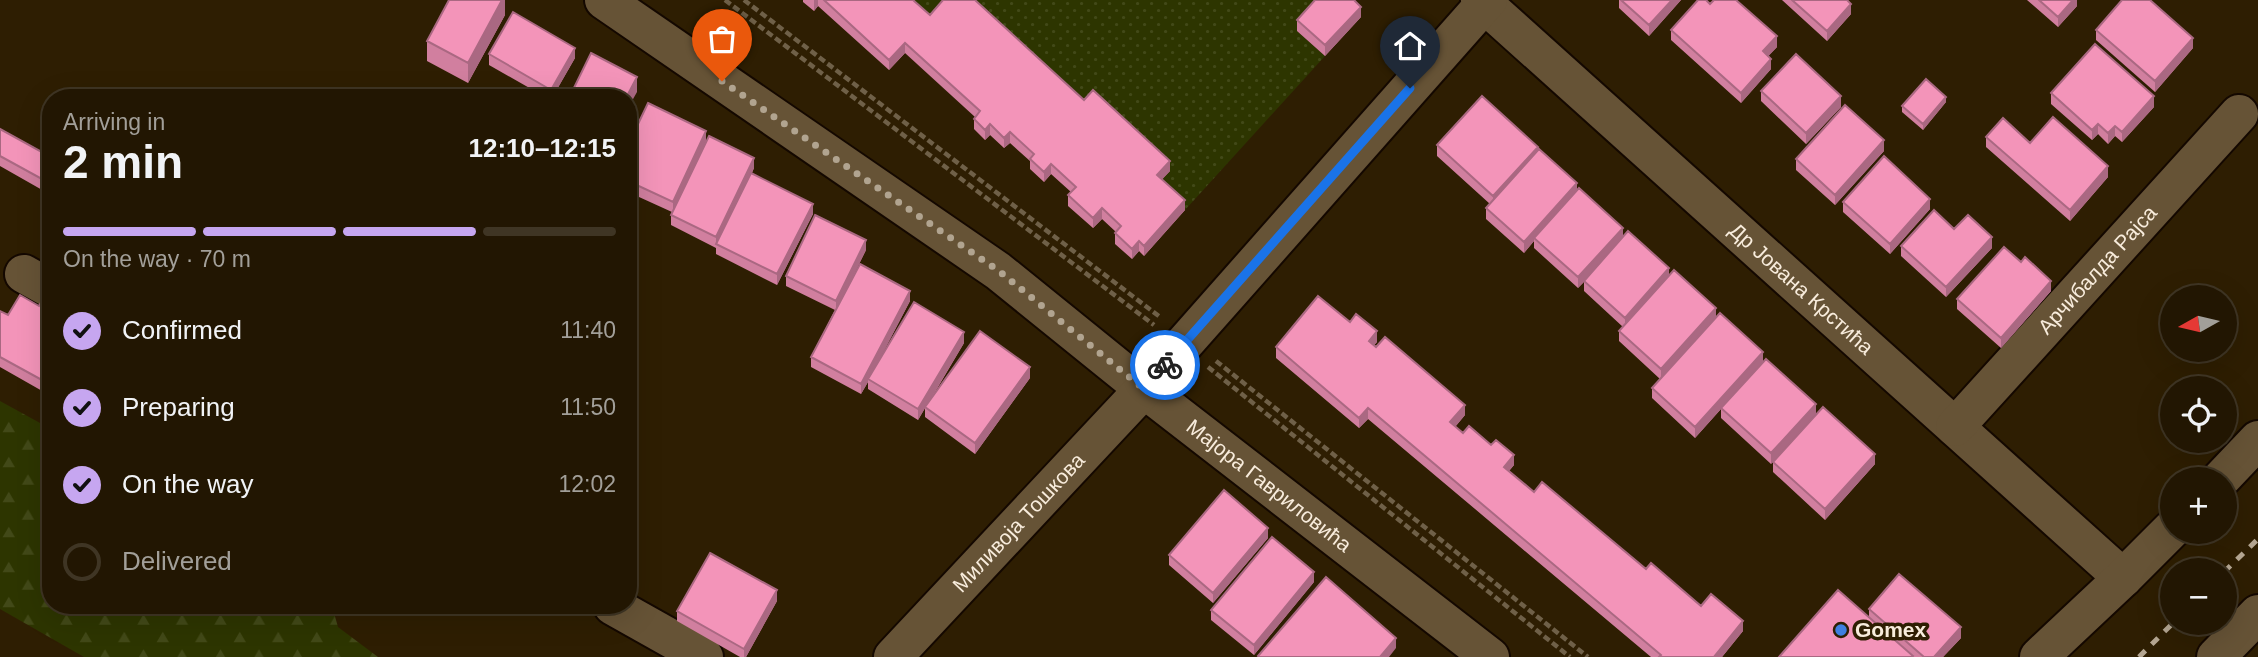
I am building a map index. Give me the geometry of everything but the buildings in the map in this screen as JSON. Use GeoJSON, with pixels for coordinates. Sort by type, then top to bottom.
{"type":"FeatureCollection","features":[{"type":"Feature","properties":{"kind":"street","name":"Миливоја Тошкова"},"geometry":{"type":"LineString","coordinates":[[893,657],[1144,389],[1484,1]]}},
{"type":"Feature","properties":{"kind":"street","name":"Др Јована Крстића"},"geometry":{"type":"LineString","coordinates":[[1484,1],[2123,579]]}},
{"type":"Feature","properties":{"kind":"street","name":"Мајора Гавриловића"},"geometry":{"type":"LineString","coordinates":[[627,6],[999,271],[1144,389],[1490,657]]}},
{"type":"Feature","properties":{"kind":"street","name":"Арчибалда Рајса"},"geometry":{"type":"LineString","coordinates":[[1955,427],[2239,114]]}},
{"type":"Feature","properties":{"kind":"street"},"geometry":{"type":"LineString","coordinates":[[2232,467],[2258,440]]}},
{"type":"Feature","properties":{"kind":"street"},"geometry":{"type":"LineString","coordinates":[[2039,657],[2160,541]]}},
{"type":"Feature","properties":{"kind":"street"},"geometry":{"type":"LineString","coordinates":[[627,614],[704,657]]}},
{"type":"Feature","properties":{"kind":"street"},"geometry":{"type":"LineString","coordinates":[[2216,657],[2258,614]]}},
{"type":"Feature","properties":{"kind":"path"},"geometry":{"type":"LineString","coordinates":[[726,0],[1182,346],[1570,657]]}},
{"type":"Feature","properties":{"kind":"green space"},"geometry":{"type":"Polygon","coordinates":[[[902,0],[952,0],[930,25],[902,0]]]}},
{"type":"Feature","properties":{"kind":"green space"},"geometry":{"type":"Polygon","coordinates":[[[963,0],[1325,0],[1297,31],[1325,56],[1185,210],[1157,185],[1170,171],[1084,110],[963,0]]]}},
{"type":"Feature","properties":{"kind":"green space"},"geometry":{"type":"Polygon","coordinates":[[[0,401],[42,424],[42,614],[334,614],[338,627],[378,657],[84,657],[0,609],[0,401]]]}},
{"type":"Feature","properties":{"kind":"railway"},"geometry":{"type":"LineString","coordinates":[[2237,559],[2258,539]]}},
{"type":"Feature","properties":{"kind":"railway"},"geometry":{"type":"LineString","coordinates":[[2139,657],[2161,635]]}},
{"type":"Feature","properties":{"kind":"way so far"},"geometry":{"type":"LineString","coordinates":[[722,81],[999,271],[1144,389],[1165,365]]}},
{"type":"Feature","properties":{"kind":"place","name":"Gomex"},"geometry":{"type":"Point","coordinates":[1841,630]}},
{"type":"Feature","properties":{"kind":"route"},"geometry":{"type":"LineString","coordinates":[[1165,365],[1410,88]]}}]}
